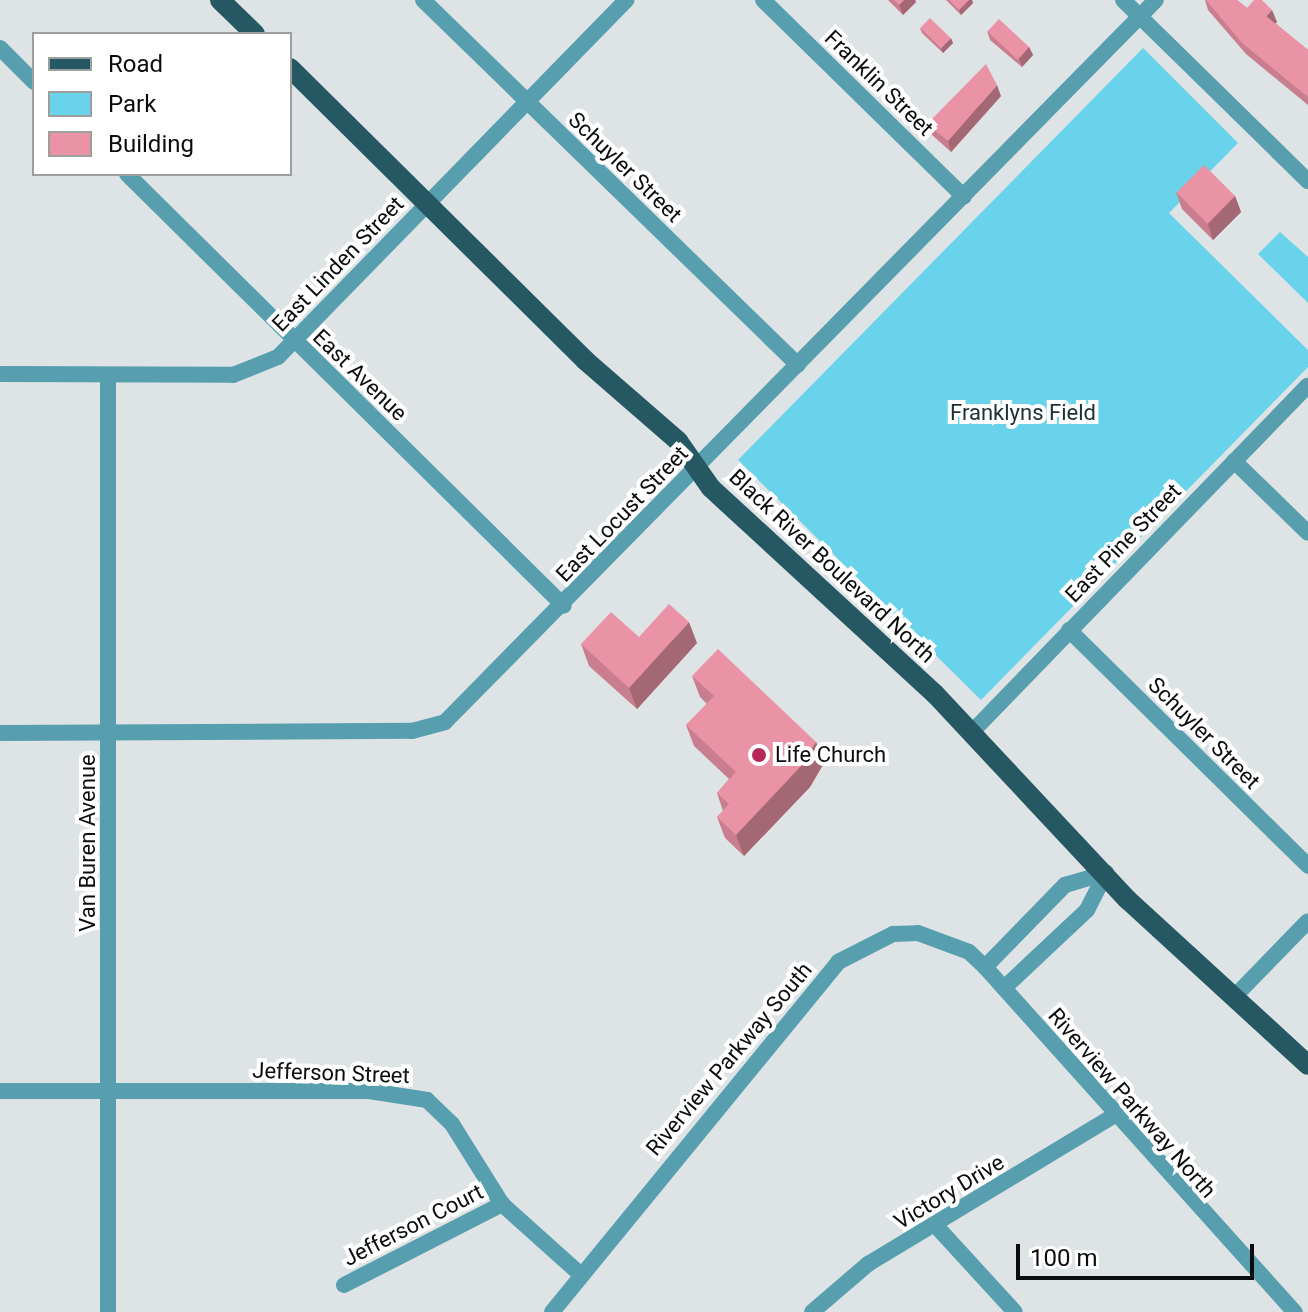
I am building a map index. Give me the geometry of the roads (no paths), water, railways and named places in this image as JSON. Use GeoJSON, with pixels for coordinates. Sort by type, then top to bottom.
{"type":"FeatureCollection","features":[{"type":"Feature","properties":{"kind":"main road"},"geometry":{"type":"LineString","coordinates":[[220,0],[253,32]]}},
{"type":"Feature","properties":{"kind":"main road","name":"Black River Boulevard North"},"geometry":{"type":"LineString","coordinates":[[292,70],[427,205],[678,441],[696,469],[971,733],[1106,873],[1308,1065]]}},
{"type":"Feature","properties":{"kind":"street","name":"Schuyler Street"},"geometry":{"type":"LineString","coordinates":[[423,0],[798,365]]}},
{"type":"Feature","properties":{"kind":"street","name":"East Linden Street"},"geometry":{"type":"LineString","coordinates":[[0,374],[233,375],[257,369],[294,341],[626,0]]}},
{"type":"Feature","properties":{"kind":"street","name":"Franklin Street"},"geometry":{"type":"LineString","coordinates":[[763,0],[964,197]]}},
{"type":"Feature","properties":{"kind":"street"},"geometry":{"type":"LineString","coordinates":[[1123,0],[1308,181]]}},
{"type":"Feature","properties":{"kind":"street","name":"East Locust Street"},"geometry":{"type":"LineString","coordinates":[[0,733],[432,727],[456,714],[1156,0]]}},
{"type":"Feature","properties":{"kind":"street"},"geometry":{"type":"LineString","coordinates":[[0,48],[32,80]]}},
{"type":"Feature","properties":{"kind":"street","name":"East Avenue"},"geometry":{"type":"LineString","coordinates":[[129,176],[564,606]]}},
{"type":"Feature","properties":{"kind":"street","name":"Van Buren Avenue"},"geometry":{"type":"LineString","coordinates":[[108,375],[108,1312]]}},
{"type":"Feature","properties":{"kind":"street","name":"East Pine Street"},"geometry":{"type":"LineString","coordinates":[[971,733],[1308,385]]}},
{"type":"Feature","properties":{"kind":"street"},"geometry":{"type":"LineString","coordinates":[[1234,461],[1308,533]]}},
{"type":"Feature","properties":{"kind":"street","name":"Schuyler Street"},"geometry":{"type":"LineString","coordinates":[[1069,630],[1308,866]]}},
{"type":"Feature","properties":{"kind":"street"},"geometry":{"type":"LineString","coordinates":[[985,967],[1065,885],[1106,873]]}},
{"type":"Feature","properties":{"kind":"street"},"geometry":{"type":"LineString","coordinates":[[1004,988],[1087,910],[1106,873]]}},
{"type":"Feature","properties":{"kind":"street"},"geometry":{"type":"LineString","coordinates":[[1236,995],[1308,921]]}},
{"type":"Feature","properties":{"kind":"street","name":"Riverview Parkway South"},"geometry":{"type":"LineString","coordinates":[[552,1312],[838,962],[893,934],[918,933],[958,947],[985,967]]}},
{"type":"Feature","properties":{"kind":"street","name":"Riverview Parkway North"},"geometry":{"type":"LineString","coordinates":[[985,967],[1113,1116],[1295,1312]]}},
{"type":"Feature","properties":{"kind":"street","name":"Jefferson Street"},"geometry":{"type":"LineString","coordinates":[[0,1091],[404,1093],[427,1100],[452,1124],[502,1204],[580,1274]]}},
{"type":"Feature","properties":{"kind":"street","name":"Victory Drive"},"geometry":{"type":"LineString","coordinates":[[812,1312],[868,1264],[937,1227],[1113,1116]]}},
{"type":"Feature","properties":{"kind":"street","name":"Jefferson Court"},"geometry":{"type":"LineString","coordinates":[[344,1285],[502,1204]]}},
{"type":"Feature","properties":{"kind":"street"},"geometry":{"type":"LineString","coordinates":[[937,1227],[1015,1312]]}},
{"type":"Feature","properties":{"kind":"place","name":"Life Church"},"geometry":{"type":"Point","coordinates":[759,755]}},
{"type":"Feature","properties":{"kind":"park label","name":"Franklyns Field"},"geometry":{"type":"Point","coordinates":[1023,413]}}]}
